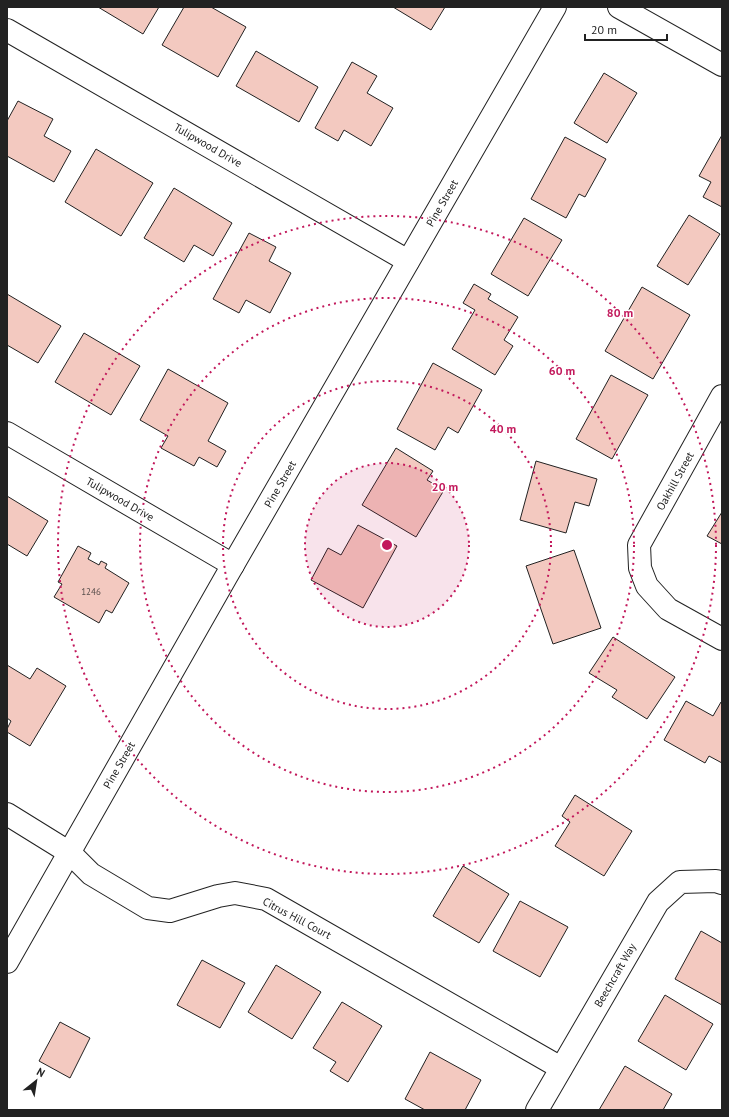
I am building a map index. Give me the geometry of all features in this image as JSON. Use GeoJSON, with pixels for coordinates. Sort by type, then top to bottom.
{"type":"FeatureCollection","features":[{"type":"Feature","properties":{"kind":"street","name":"Pine Street"},"geometry":{"type":"LineString","coordinates":[[7,962],[233,565],[555,7]]}},
{"type":"Feature","properties":{"kind":"street"},"geometry":{"type":"LineString","coordinates":[[618,7],[722,64]]}},
{"type":"Feature","properties":{"kind":"street","name":"Tulipwood Drive"},"geometry":{"type":"LineString","coordinates":[[7,30],[408,261]]}},
{"type":"Feature","properties":{"kind":"street","name":"Oakhill Street"},"geometry":{"type":"LineString","coordinates":[[722,396],[639,545],[640,568],[647,586],[668,609],[722,639]]}},
{"type":"Feature","properties":{"kind":"street","name":"Tulipwood Drive"},"geometry":{"type":"LineString","coordinates":[[7,433],[233,565]]}},
{"type":"Feature","properties":{"kind":"street","name":"Citrus Hill Court"},"geometry":{"type":"LineString","coordinates":[[7,814],[70,853],[91,874],[148,908],[170,911],[218,896],[236,893],[266,899],[561,1068]]}},
{"type":"Feature","properties":{"kind":"street","name":"Beechcraft Way"},"geometry":{"type":"LineString","coordinates":[[537,1110],[658,902],[680,882],[716,881],[722,883]]}},
{"type":"Feature","properties":{"kind":"building"},"geometry":{"type":"Polygon","coordinates":[[[98,7],[159,7],[143,34],[98,7]]]}},
{"type":"Feature","properties":{"kind":"building"},"geometry":{"type":"Polygon","coordinates":[[[184,7],[211,7],[246,27],[218,77],[162,45],[184,7]]]}},
{"type":"Feature","properties":{"kind":"building"},"geometry":{"type":"Polygon","coordinates":[[[393,7],[445,7],[431,30],[393,7]]]}},
{"type":"Feature","properties":{"kind":"building"},"geometry":{"type":"Polygon","coordinates":[[[256,51],[318,87],[299,122],[236,86],[256,51]]]}},
{"type":"Feature","properties":{"kind":"building"},"geometry":{"type":"Polygon","coordinates":[[[352,62],[377,76],[367,93],[393,108],[371,146],[344,130],[338,141],[315,128],[352,62]]]}},
{"type":"Feature","properties":{"kind":"building"},"geometry":{"type":"Polygon","coordinates":[[[604,73],[637,93],[607,143],[574,123],[604,73]]]}},
{"type":"Feature","properties":{"kind":"building"},"geometry":{"type":"Polygon","coordinates":[[[18,101],[53,119],[44,136],[71,151],[54,182],[7,156],[7,121],[18,101]]]}},
{"type":"Feature","properties":{"kind":"building"},"geometry":{"type":"Polygon","coordinates":[[[722,135],[722,207],[703,197],[711,182],[699,176],[722,135]]]}},
{"type":"Feature","properties":{"kind":"building"},"geometry":{"type":"Polygon","coordinates":[[[565,137],[606,159],[585,197],[579,194],[566,218],[531,199],[565,137]]]}},
{"type":"Feature","properties":{"kind":"building"},"geometry":{"type":"Polygon","coordinates":[[[96,149],[153,183],[121,236],[65,202],[96,149]]]}},
{"type":"Feature","properties":{"kind":"building"},"geometry":{"type":"Polygon","coordinates":[[[174,188],[232,223],[213,256],[194,245],[184,262],[144,238],[174,188]]]}},
{"type":"Feature","properties":{"kind":"building"},"geometry":{"type":"Polygon","coordinates":[[[689,215],[720,234],[688,285],[657,266],[689,215]]]}},
{"type":"Feature","properties":{"kind":"building"},"geometry":{"type":"Polygon","coordinates":[[[524,218],[562,240],[528,296],[491,274],[524,218]]]}},
{"type":"Feature","properties":{"kind":"building"},"geometry":{"type":"Polygon","coordinates":[[[249,233],[276,247],[269,261],[291,273],[270,313],[246,300],[239,313],[213,299],[249,233]]]}},
{"type":"Feature","properties":{"kind":"building"},"geometry":{"type":"Polygon","coordinates":[[[474,284],[491,294],[488,299],[518,317],[504,340],[513,346],[495,375],[452,349],[475,310],[463,303],[474,284]]]}},
{"type":"Feature","properties":{"kind":"building"},"geometry":{"type":"Polygon","coordinates":[[[642,287],[690,315],[653,379],[605,351],[642,287]]]}},
{"type":"Feature","properties":{"kind":"building"},"geometry":{"type":"Polygon","coordinates":[[[7,294],[61,326],[38,363],[7,345],[7,294]]]}},
{"type":"Feature","properties":{"kind":"building"},"geometry":{"type":"Polygon","coordinates":[[[84,333],[140,366],[111,415],[55,382],[84,333]]]}},
{"type":"Feature","properties":{"kind":"building"},"geometry":{"type":"Polygon","coordinates":[[[433,363],[482,390],[458,433],[448,427],[435,450],[397,429],[433,363]]]}},
{"type":"Feature","properties":{"kind":"building"},"geometry":{"type":"Polygon","coordinates":[[[168,369],[228,403],[208,441],[226,451],[217,467],[199,457],[194,466],[161,448],[168,436],[140,420],[168,369]]]}},
{"type":"Feature","properties":{"kind":"building"},"geometry":{"type":"Polygon","coordinates":[[[611,375],[648,395],[612,459],[576,439],[611,375]]]}},
{"type":"Feature","properties":{"kind":"building"},"geometry":{"type":"Polygon","coordinates":[[[396,448],[433,471],[427,480],[444,490],[416,537],[362,505],[396,448]]]}},
{"type":"Feature","properties":{"kind":"building"},"geometry":{"type":"Polygon","coordinates":[[[536,461],[597,479],[589,506],[575,502],[566,533],[520,520],[536,461]]]}},
{"type":"Feature","properties":{"kind":"building"},"geometry":{"type":"Polygon","coordinates":[[[7,496],[48,521],[27,556],[7,544],[7,496]]]}},
{"type":"Feature","properties":{"kind":"building"},"geometry":{"type":"Polygon","coordinates":[[[722,512],[722,544],[707,536],[722,512]]]}},
{"type":"Feature","properties":{"kind":"building"},"geometry":{"type":"Polygon","coordinates":[[[358,525],[397,546],[363,608],[311,580],[328,548],[341,555],[358,525]]]}},
{"type":"Feature","properties":{"kind":"building"},"geometry":{"type":"Polygon","coordinates":[[[78,546],[91,553],[88,559],[99,565],[101,561],[107,564],[105,568],[129,583],[112,613],[106,610],[99,623],[54,597],[62,584],[58,582],[78,546]]]}},
{"type":"Feature","properties":{"kind":"building"},"geometry":{"type":"Polygon","coordinates":[[[574,550],[601,628],[553,644],[526,566],[574,550]]]}},
{"type":"Feature","properties":{"kind":"building"},"geometry":{"type":"Polygon","coordinates":[[[613,637],[675,677],[647,719],[612,697],[617,690],[589,673],[613,637]]]}},
{"type":"Feature","properties":{"kind":"building"},"geometry":{"type":"Polygon","coordinates":[[[7,665],[30,679],[37,668],[66,686],[30,746],[7,732],[11,721],[7,718],[7,665]]]}},
{"type":"Feature","properties":{"kind":"building"},"geometry":{"type":"Polygon","coordinates":[[[686,701],[713,716],[721,702],[722,703],[722,763],[709,756],[705,763],[664,740],[686,701]]]}},
{"type":"Feature","properties":{"kind":"building"},"geometry":{"type":"Polygon","coordinates":[[[575,795],[632,831],[604,876],[555,846],[570,822],[562,816],[575,795]]]}},
{"type":"Feature","properties":{"kind":"building"},"geometry":{"type":"Polygon","coordinates":[[[463,866],[509,894],[479,943],[433,916],[463,866]]]}},
{"type":"Feature","properties":{"kind":"building"},"geometry":{"type":"Polygon","coordinates":[[[520,901],[568,927],[540,977],[493,951],[520,901]]]}},
{"type":"Feature","properties":{"kind":"building"},"geometry":{"type":"Polygon","coordinates":[[[701,931],[722,943],[722,1005],[675,979],[701,931]]]}},
{"type":"Feature","properties":{"kind":"building"},"geometry":{"type":"Polygon","coordinates":[[[202,960],[245,983],[220,1028],[177,1005],[202,960]]]}},
{"type":"Feature","properties":{"kind":"building"},"geometry":{"type":"Polygon","coordinates":[[[276,965],[321,992],[292,1039],[248,1012],[276,965]]]}},
{"type":"Feature","properties":{"kind":"building"},"geometry":{"type":"Polygon","coordinates":[[[665,995],[713,1024],[686,1070],[638,1041],[665,995]]]}},
{"type":"Feature","properties":{"kind":"building"},"geometry":{"type":"Polygon","coordinates":[[[342,1002],[382,1026],[348,1082],[330,1071],[336,1062],[313,1048],[342,1002]]]}},
{"type":"Feature","properties":{"kind":"building"},"geometry":{"type":"Polygon","coordinates":[[[60,1022],[90,1038],[70,1078],[39,1061],[60,1022]]]}},
{"type":"Feature","properties":{"kind":"building"},"geometry":{"type":"Polygon","coordinates":[[[430,1052],[481,1080],[465,1110],[425,1110],[405,1099],[430,1052]]]}},
{"type":"Feature","properties":{"kind":"building"},"geometry":{"type":"Polygon","coordinates":[[[625,1066],[672,1094],[663,1110],[599,1110],[625,1066]]]}}]}
